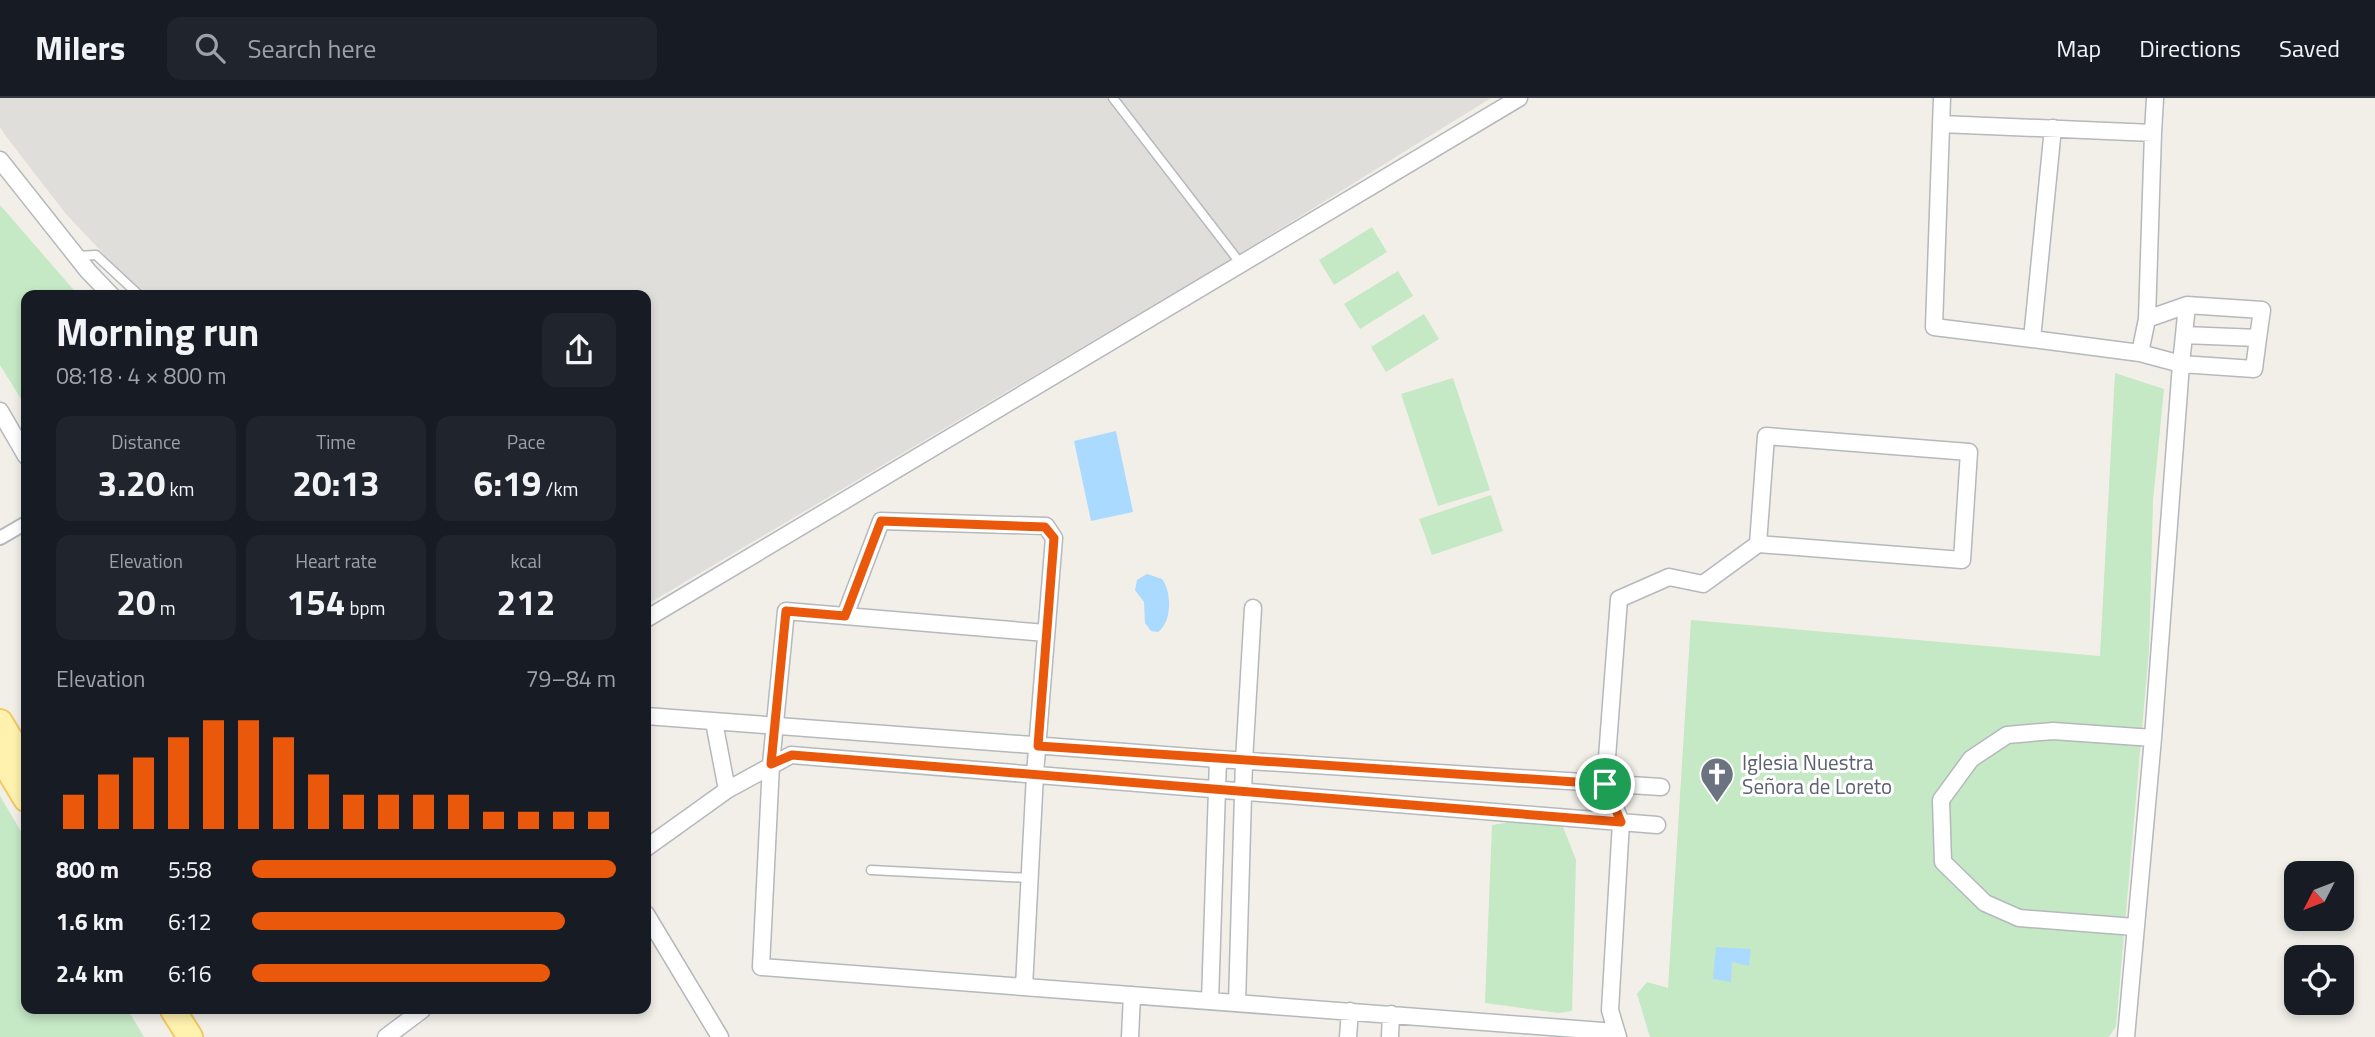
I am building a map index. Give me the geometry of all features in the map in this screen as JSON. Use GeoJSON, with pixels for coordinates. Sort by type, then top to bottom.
{"type":"FeatureCollection","features":[{"type":"Feature","properties":{"kind":"main road"},"geometry":{"type":"LineString","coordinates":[[0,722],[21,757]]}},
{"type":"Feature","properties":{"kind":"main road"},"geometry":{"type":"LineString","coordinates":[[0,756],[21,791]]}},
{"type":"Feature","properties":{"kind":"main road"},"geometry":{"type":"LineString","coordinates":[[156,1014],[170,1037]]}},
{"type":"Feature","properties":{"kind":"main road"},"geometry":{"type":"LineString","coordinates":[[176,1014],[190,1037]]}},
{"type":"Feature","properties":{"kind":"street"},"geometry":{"type":"LineString","coordinates":[[651,617],[1519,98]]}},
{"type":"Feature","properties":{"kind":"street"},"geometry":{"type":"LineString","coordinates":[[1942,98],[1934,327],[2140,353],[2181,364],[2254,369],[2262,310],[2187,305],[2147,319]]}},
{"type":"Feature","properties":{"kind":"street"},"geometry":{"type":"LineString","coordinates":[[2140,353],[2147,319],[2155,98]]}},
{"type":"Feature","properties":{"kind":"street"},"geometry":{"type":"LineString","coordinates":[[1941,124],[2153,133]]}},
{"type":"Feature","properties":{"kind":"street"},"geometry":{"type":"LineString","coordinates":[[2032,339],[2053,128]]}},
{"type":"Feature","properties":{"kind":"street"},"geometry":{"type":"LineString","coordinates":[[0,160],[75,256],[106,290]]}},
{"type":"Feature","properties":{"kind":"street"},"geometry":{"type":"LineString","coordinates":[[2126,1037],[2154,737],[2187,305]]}},
{"type":"Feature","properties":{"kind":"street"},"geometry":{"type":"LineString","coordinates":[[2184,335],[2258,338]]}},
{"type":"Feature","properties":{"kind":"street"},"geometry":{"type":"LineString","coordinates":[[0,411],[21,447]]}},
{"type":"Feature","properties":{"kind":"street"},"geometry":{"type":"LineString","coordinates":[[1046,633],[786,611],[771,764],[761,967],[1391,1014],[1470,1029],[1617,1034],[1610,1010],[1621,822],[1605,784],[1619,599],[1669,577],[1703,584],[1758,544],[1962,560],[1969,452],[1766,436],[1758,544]]}},
{"type":"Feature","properties":{"kind":"street"},"geometry":{"type":"LineString","coordinates":[[845,616],[881,521],[1045,527],[1054,538],[1035,774],[1024,987]]}},
{"type":"Feature","properties":{"kind":"street"},"geometry":{"type":"LineString","coordinates":[[0,538],[21,526]]}},
{"type":"Feature","properties":{"kind":"street"},"geometry":{"type":"LineString","coordinates":[[1237,1003],[1244,761],[1253,608]]}},
{"type":"Feature","properties":{"kind":"street"},"geometry":{"type":"LineString","coordinates":[[651,716],[1244,761],[1661,788]]}},
{"type":"Feature","properties":{"kind":"street"},"geometry":{"type":"LineString","coordinates":[[714,722],[727,790]]}},
{"type":"Feature","properties":{"kind":"street"},"geometry":{"type":"LineString","coordinates":[[2135,927],[2020,918],[1985,903],[1943,862],[1941,800],[1971,759],[2007,735],[2053,731],[2154,737]]}},
{"type":"Feature","properties":{"kind":"street"},"geometry":{"type":"LineString","coordinates":[[651,844],[727,790],[792,755],[1657,825]]}},
{"type":"Feature","properties":{"kind":"street"},"geometry":{"type":"LineString","coordinates":[[1210,1001],[1218,759]]}},
{"type":"Feature","properties":{"kind":"street"},"geometry":{"type":"LineString","coordinates":[[651,922],[720,1037]]}},
{"type":"Feature","properties":{"kind":"street"},"geometry":{"type":"LineString","coordinates":[[1130,1037],[1132,995]]}},
{"type":"Feature","properties":{"kind":"street"},"geometry":{"type":"LineString","coordinates":[[1348,1037],[1350,1012]]}},
{"type":"Feature","properties":{"kind":"street"},"geometry":{"type":"LineString","coordinates":[[386,1037],[417,1014]]}},
{"type":"Feature","properties":{"kind":"street"},"geometry":{"type":"LineString","coordinates":[[1390,1037],[1391,1014]]}},
{"type":"Feature","properties":{"kind":"lane"},"geometry":{"type":"LineString","coordinates":[[1113,98],[1241,264]]}},
{"type":"Feature","properties":{"kind":"lane"},"geometry":{"type":"LineString","coordinates":[[75,256],[87,253],[96,255],[134,290]]}},
{"type":"Feature","properties":{"kind":"lane"},"geometry":{"type":"LineString","coordinates":[[871,870],[1029,878]]}},
{"type":"Feature","properties":{"kind":"shaded area"},"geometry":{"type":"Polygon","coordinates":[[[0,98],[1491,98],[1228,261],[651,602],[651,290],[137,290],[66,214],[0,127],[0,98]]]}},
{"type":"Feature","properties":{"kind":"green space"},"geometry":{"type":"Polygon","coordinates":[[[0,205],[74,290],[21,290],[21,399],[0,365],[0,205]]]}},
{"type":"Feature","properties":{"kind":"green space"},"geometry":{"type":"Polygon","coordinates":[[[1372,227],[1387,252],[1334,285],[1319,260],[1372,227]]]}},
{"type":"Feature","properties":{"kind":"green space"},"geometry":{"type":"Polygon","coordinates":[[[1398,271],[1413,296],[1360,329],[1344,304],[1398,271]]]}},
{"type":"Feature","properties":{"kind":"green space"},"geometry":{"type":"Polygon","coordinates":[[[1424,314],[1439,339],[1386,372],[1371,347],[1424,314]]]}},
{"type":"Feature","properties":{"kind":"green space"},"geometry":{"type":"Polygon","coordinates":[[[2115,373],[2164,389],[2153,501],[2149,650],[2116,1026],[2109,1037],[1650,1037],[1637,994],[1647,982],[1668,988],[1691,620],[2100,656],[2115,373]]]}},
{"type":"Feature","properties":{"kind":"green space"},"geometry":{"type":"Polygon","coordinates":[[[1453,378],[1490,490],[1438,506],[1401,394],[1453,378]]]}},
{"type":"Feature","properties":{"kind":"green space"},"geometry":{"type":"Polygon","coordinates":[[[1491,495],[1503,531],[1432,555],[1419,519],[1491,495]]]}},
{"type":"Feature","properties":{"kind":"green space"},"geometry":{"type":"Polygon","coordinates":[[[0,796],[21,832],[21,1014],[130,1014],[144,1037],[0,1037],[0,796]]]}},
{"type":"Feature","properties":{"kind":"green space"},"geometry":{"type":"Polygon","coordinates":[[[1551,816],[1563,827],[1576,860],[1572,1011],[1558,1013],[1485,1003],[1492,825],[1551,816]]]}},
{"type":"Feature","properties":{"kind":"water"},"geometry":{"type":"Polygon","coordinates":[[[1116,431],[1133,512],[1091,521],[1074,441],[1116,431]]]}},
{"type":"Feature","properties":{"kind":"water"},"geometry":{"type":"Polygon","coordinates":[[[1147,574],[1162,579],[1168,591],[1168,614],[1158,632],[1151,631],[1145,623],[1144,602],[1135,590],[1137,580],[1147,574]]]}},
{"type":"Feature","properties":{"kind":"water"},"geometry":{"type":"Polygon","coordinates":[[[1716,947],[1751,949],[1749,966],[1732,962],[1731,982],[1713,979],[1716,947]]]}},
{"type":"Feature","properties":{"kind":"place","name":"Iglesia Nuestra Señora de Loreto"},"geometry":{"type":"Point","coordinates":[1717,804]}},
{"type":"Feature","properties":{"kind":"route"},"geometry":{"type":"LineString","coordinates":[[881,521],[1045,527],[1054,538],[1038,746],[1605,784],[1621,822],[792,755],[771,764],[786,611],[845,616],[881,521]]}}]}
